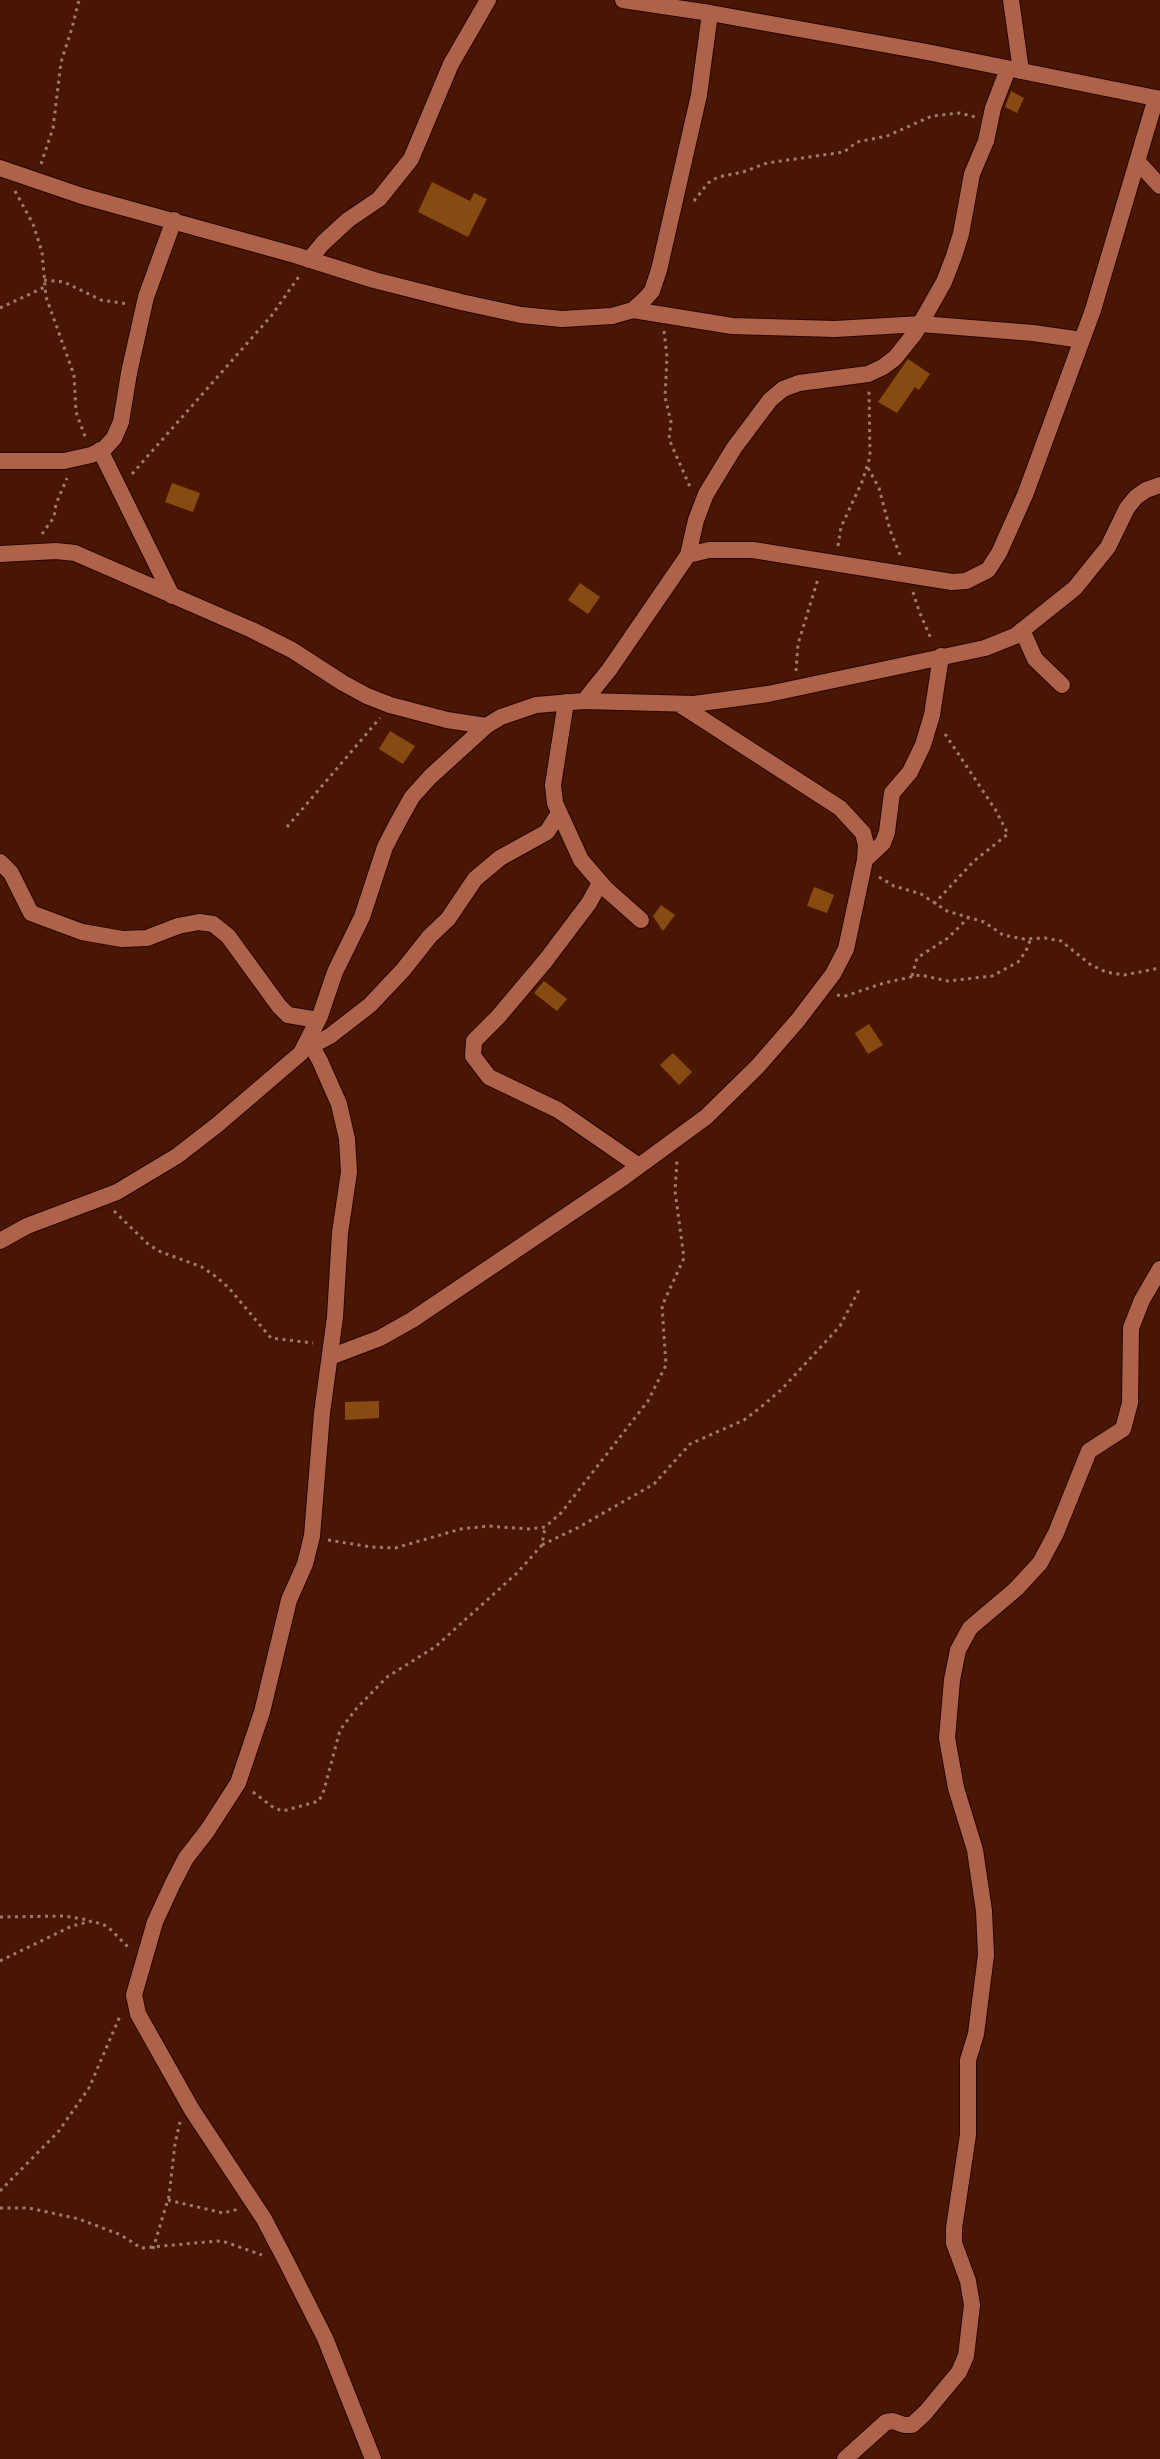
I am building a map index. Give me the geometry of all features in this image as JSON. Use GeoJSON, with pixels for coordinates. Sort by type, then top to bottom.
{"type":"FeatureCollection","features":[{"type":"Feature","properties":{"kind":"street"},"geometry":{"type":"LineString","coordinates":[[309,260],[323,243],[348,220],[379,199],[411,159],[451,64],[488,0]]}},
{"type":"Feature","properties":{"kind":"street"},"geometry":{"type":"LineString","coordinates":[[623,0],[710,13],[927,52],[1158,99],[1102,283],[1082,340],[1025,495],[999,553],[988,570],[966,581],[952,582],[830,562],[728,549],[709,550],[688,555]]}},
{"type":"Feature","properties":{"kind":"street"},"geometry":{"type":"LineString","coordinates":[[584,701],[609,670],[688,555],[702,504],[734,448],[770,400],[783,389],[799,383],[868,374],[883,367],[895,358],[921,324],[944,282],[954,256],[961,234],[972,174],[986,141],[989,127],[1015,70],[1011,0]]}},
{"type":"Feature","properties":{"kind":"street"},"geometry":{"type":"LineString","coordinates":[[633,310],[652,291],[664,253],[699,95],[710,13]]}},
{"type":"Feature","properties":{"kind":"street"},"geometry":{"type":"LineString","coordinates":[[1138,162],[1160,186]]}},
{"type":"Feature","properties":{"kind":"street"},"geometry":{"type":"LineString","coordinates":[[3,169],[82,196],[174,220],[396,286],[522,315],[596,318],[633,310],[732,326],[835,329],[921,324],[1033,333],[1082,340]]}},
{"type":"Feature","properties":{"kind":"street"},"geometry":{"type":"LineString","coordinates":[[0,461],[64,461],[97,452],[114,438],[121,422],[144,306],[174,220]]}},
{"type":"Feature","properties":{"kind":"street"},"geometry":{"type":"LineString","coordinates":[[97,452],[119,489],[172,596]]}},
{"type":"Feature","properties":{"kind":"street"},"geometry":{"type":"LineString","coordinates":[[373,2459],[325,2338],[286,2261],[253,2202],[186,2100],[138,2014],[134,1995],[159,1913],[186,1858],[207,1831],[238,1783],[262,1712],[289,1600],[305,1564],[312,1536],[322,1413],[336,1317],[340,1233],[349,1172],[347,1139],[339,1104],[310,1044],[334,972],[362,917],[385,847],[412,796],[486,726],[501,717],[536,705],[566,702],[679,704],[768,694],[985,648],[1015,636],[1075,588],[1108,547],[1127,508],[1136,497],[1160,485]]}},
{"type":"Feature","properties":{"kind":"street"},"geometry":{"type":"LineString","coordinates":[[0,554],[56,551],[75,553],[262,635],[292,650],[343,683],[390,705],[447,720],[486,726]]}},
{"type":"Feature","properties":{"kind":"street"},"geometry":{"type":"LineString","coordinates":[[1022,630],[1035,659],[1062,685]]}},
{"type":"Feature","properties":{"kind":"street"},"geometry":{"type":"LineString","coordinates":[[867,858],[883,843],[887,832],[892,793],[916,762],[933,715],[937,657]]}},
{"type":"Feature","properties":{"kind":"street"},"geometry":{"type":"LineString","coordinates":[[566,702],[553,785],[559,813],[581,860],[600,883],[641,920]]}},
{"type":"Feature","properties":{"kind":"street"},"geometry":{"type":"LineString","coordinates":[[331,1353],[380,1338],[412,1320],[639,1166],[706,1117],[758,1066],[834,974],[846,949],[867,858],[863,833],[840,808],[679,704]]}},
{"type":"Feature","properties":{"kind":"street"},"geometry":{"type":"LineString","coordinates":[[0,1241],[27,1226],[117,1192],[177,1156],[217,1125],[310,1044],[330,1036],[370,1005],[403,970],[430,936],[448,919],[475,879],[500,858],[547,832],[559,813]]}},
{"type":"Feature","properties":{"kind":"street"},"geometry":{"type":"LineString","coordinates":[[0,862],[11,873],[31,913],[82,932],[122,939],[147,938],[178,926],[199,922],[213,924],[228,936],[288,1015],[318,1020]]}},
{"type":"Feature","properties":{"kind":"street"},"geometry":{"type":"LineString","coordinates":[[600,883],[589,903],[546,960],[498,1017],[474,1041],[472,1056],[489,1077],[558,1110],[639,1166]]}},
{"type":"Feature","properties":{"kind":"street"},"geometry":{"type":"LineString","coordinates":[[845,2459],[886,2422],[912,2425],[925,2413],[959,2372],[966,2356],[969,2337],[972,2305],[968,2281],[954,2243],[954,2228],[968,2135],[968,2060],[976,2034],[987,1955],[984,1911],[975,1850],[956,1788],[946,1738],[952,1680],[958,1650],[970,1628],[1016,1589],[1040,1563],[1056,1533],[1089,1451],[1123,1429],[1130,1403],[1131,1328],[1142,1300],[1160,1269]]}},
{"type":"Feature","properties":{"kind":"path"},"geometry":{"type":"LineString","coordinates":[[35,180],[53,128],[61,62],[79,0]]}},
{"type":"Feature","properties":{"kind":"path"},"geometry":{"type":"LineString","coordinates":[[690,207],[708,183],[717,177],[743,172],[767,163],[844,152],[857,142],[887,136],[932,116],[948,112],[969,114],[989,127]]}},
{"type":"Feature","properties":{"kind":"path"},"geometry":{"type":"LineString","coordinates":[[3,169],[38,237],[50,312],[74,375],[79,422],[97,452]]}},
{"type":"Feature","properties":{"kind":"path"},"geometry":{"type":"LineString","coordinates":[[119,489],[272,315],[309,260]]}},
{"type":"Feature","properties":{"kind":"path"},"geometry":{"type":"LineString","coordinates":[[44,280],[75,285],[101,300],[144,306]]}},
{"type":"Feature","properties":{"kind":"path"},"geometry":{"type":"LineString","coordinates":[[0,308],[45,287]]}},
{"type":"Feature","properties":{"kind":"path"},"geometry":{"type":"LineString","coordinates":[[663,314],[667,357],[665,397],[671,422],[669,439],[691,489],[702,504]]}},
{"type":"Feature","properties":{"kind":"path"},"geometry":{"type":"LineString","coordinates":[[796,689],[798,644],[814,587],[837,551],[841,527],[870,458],[868,374]]}},
{"type":"Feature","properties":{"kind":"path"},"geometry":{"type":"LineString","coordinates":[[34,553],[40,537],[54,517],[56,504],[66,482],[64,461]]}},
{"type":"Feature","properties":{"kind":"path"},"geometry":{"type":"LineString","coordinates":[[867,466],[883,500],[890,530],[915,601],[932,638],[937,657]]}},
{"type":"Feature","properties":{"kind":"path"},"geometry":{"type":"LineString","coordinates":[[287,827],[320,791],[390,705]]}},
{"type":"Feature","properties":{"kind":"path"},"geometry":{"type":"LineString","coordinates":[[933,715],[995,809],[1008,834],[974,861],[934,904]]}},
{"type":"Feature","properties":{"kind":"path"},"geometry":{"type":"LineString","coordinates":[[867,858],[879,877],[886,882],[921,894],[934,904],[968,918],[984,922],[1003,935],[1011,938],[1060,941],[1091,965],[1106,972],[1124,975],[1160,968]]}},
{"type":"Feature","properties":{"kind":"path"},"geometry":{"type":"LineString","coordinates":[[912,976],[917,958],[948,938],[968,918]]}},
{"type":"Feature","properties":{"kind":"path"},"geometry":{"type":"LineString","coordinates":[[823,988],[845,996],[912,976],[920,975],[948,981],[992,976],[1018,962],[1031,938]]}},
{"type":"Feature","properties":{"kind":"path"},"geometry":{"type":"LineString","coordinates":[[312,1536],[346,1544],[395,1548],[461,1529],[488,1526],[529,1529],[545,1527],[561,1514],[648,1401],[666,1365],[662,1306],[684,1258],[675,1191],[678,1137]]}},
{"type":"Feature","properties":{"kind":"path"},"geometry":{"type":"LineString","coordinates":[[99,1199],[149,1245],[161,1252],[202,1267],[215,1276],[228,1287],[271,1338],[310,1342],[331,1353]]}},
{"type":"Feature","properties":{"kind":"path"},"geometry":{"type":"LineString","coordinates":[[238,1783],[274,1808],[283,1811],[319,1801],[340,1730],[356,1709],[387,1677],[435,1647],[517,1573],[542,1545],[579,1527],[654,1484],[690,1444],[744,1420],[761,1407],[782,1389],[840,1326],[860,1288]]}},
{"type":"Feature","properties":{"kind":"path"},"geometry":{"type":"LineString","coordinates":[[542,1545],[545,1527]]}},
{"type":"Feature","properties":{"kind":"path"},"geometry":{"type":"LineString","coordinates":[[0,1917],[64,1916],[92,1921],[107,1926],[144,1959]]}},
{"type":"Feature","properties":{"kind":"path"},"geometry":{"type":"LineString","coordinates":[[0,1961],[72,1926],[92,1921]]}},
{"type":"Feature","properties":{"kind":"path"},"geometry":{"type":"LineString","coordinates":[[0,2191],[58,2132],[89,2088],[117,2021],[128,2000],[134,1995]]}},
{"type":"Feature","properties":{"kind":"path"},"geometry":{"type":"LineString","coordinates":[[153,2249],[172,2183],[177,2133],[186,2100]]}},
{"type":"Feature","properties":{"kind":"path"},"geometry":{"type":"LineString","coordinates":[[168,2200],[229,2213],[253,2202]]}},
{"type":"Feature","properties":{"kind":"path"},"geometry":{"type":"LineString","coordinates":[[0,2208],[29,2208],[79,2219],[120,2235],[138,2247],[153,2249],[211,2241],[225,2242],[286,2261]]}},
{"type":"Feature","properties":{"kind":"building"},"geometry":{"type":"Polygon","coordinates":[[[1011,91],[1024,98],[1017,113],[1005,107],[1011,91]]]}},
{"type":"Feature","properties":{"kind":"building"},"geometry":{"type":"Polygon","coordinates":[[[432,182],[470,201],[474,193],[487,199],[468,237],[418,212],[432,182]]]}},
{"type":"Feature","properties":{"kind":"building"},"geometry":{"type":"Polygon","coordinates":[[[908,359],[930,374],[919,390],[915,387],[897,413],[878,402],[908,359]]]}},
{"type":"Feature","properties":{"kind":"building"},"geometry":{"type":"Polygon","coordinates":[[[172,483],[200,493],[193,512],[165,502],[172,483]]]}},
{"type":"Feature","properties":{"kind":"building"},"geometry":{"type":"Polygon","coordinates":[[[580,583],[600,597],[588,614],[568,600],[580,583]]]}},
{"type":"Feature","properties":{"kind":"building"},"geometry":{"type":"Polygon","coordinates":[[[390,731],[415,746],[403,764],[379,749],[390,731]]]}},
{"type":"Feature","properties":{"kind":"building"},"geometry":{"type":"Polygon","coordinates":[[[814,887],[834,895],[827,913],[807,906],[814,887]]]}},
{"type":"Feature","properties":{"kind":"building"},"geometry":{"type":"Polygon","coordinates":[[[661,905],[675,915],[663,931],[653,916],[661,905]]]}},
{"type":"Feature","properties":{"kind":"building"},"geometry":{"type":"Polygon","coordinates":[[[544,981],[567,999],[557,1011],[534,993],[544,981]]]}},
{"type":"Feature","properties":{"kind":"building"},"geometry":{"type":"Polygon","coordinates":[[[869,1024],[883,1045],[868,1054],[855,1033],[869,1024]]]}},
{"type":"Feature","properties":{"kind":"building"},"geometry":{"type":"Polygon","coordinates":[[[673,1053],[692,1072],[679,1085],[660,1065],[673,1053]]]}},
{"type":"Feature","properties":{"kind":"building"},"geometry":{"type":"Polygon","coordinates":[[[379,1401],[379,1418],[345,1420],[345,1402],[379,1401]]]}}]}
